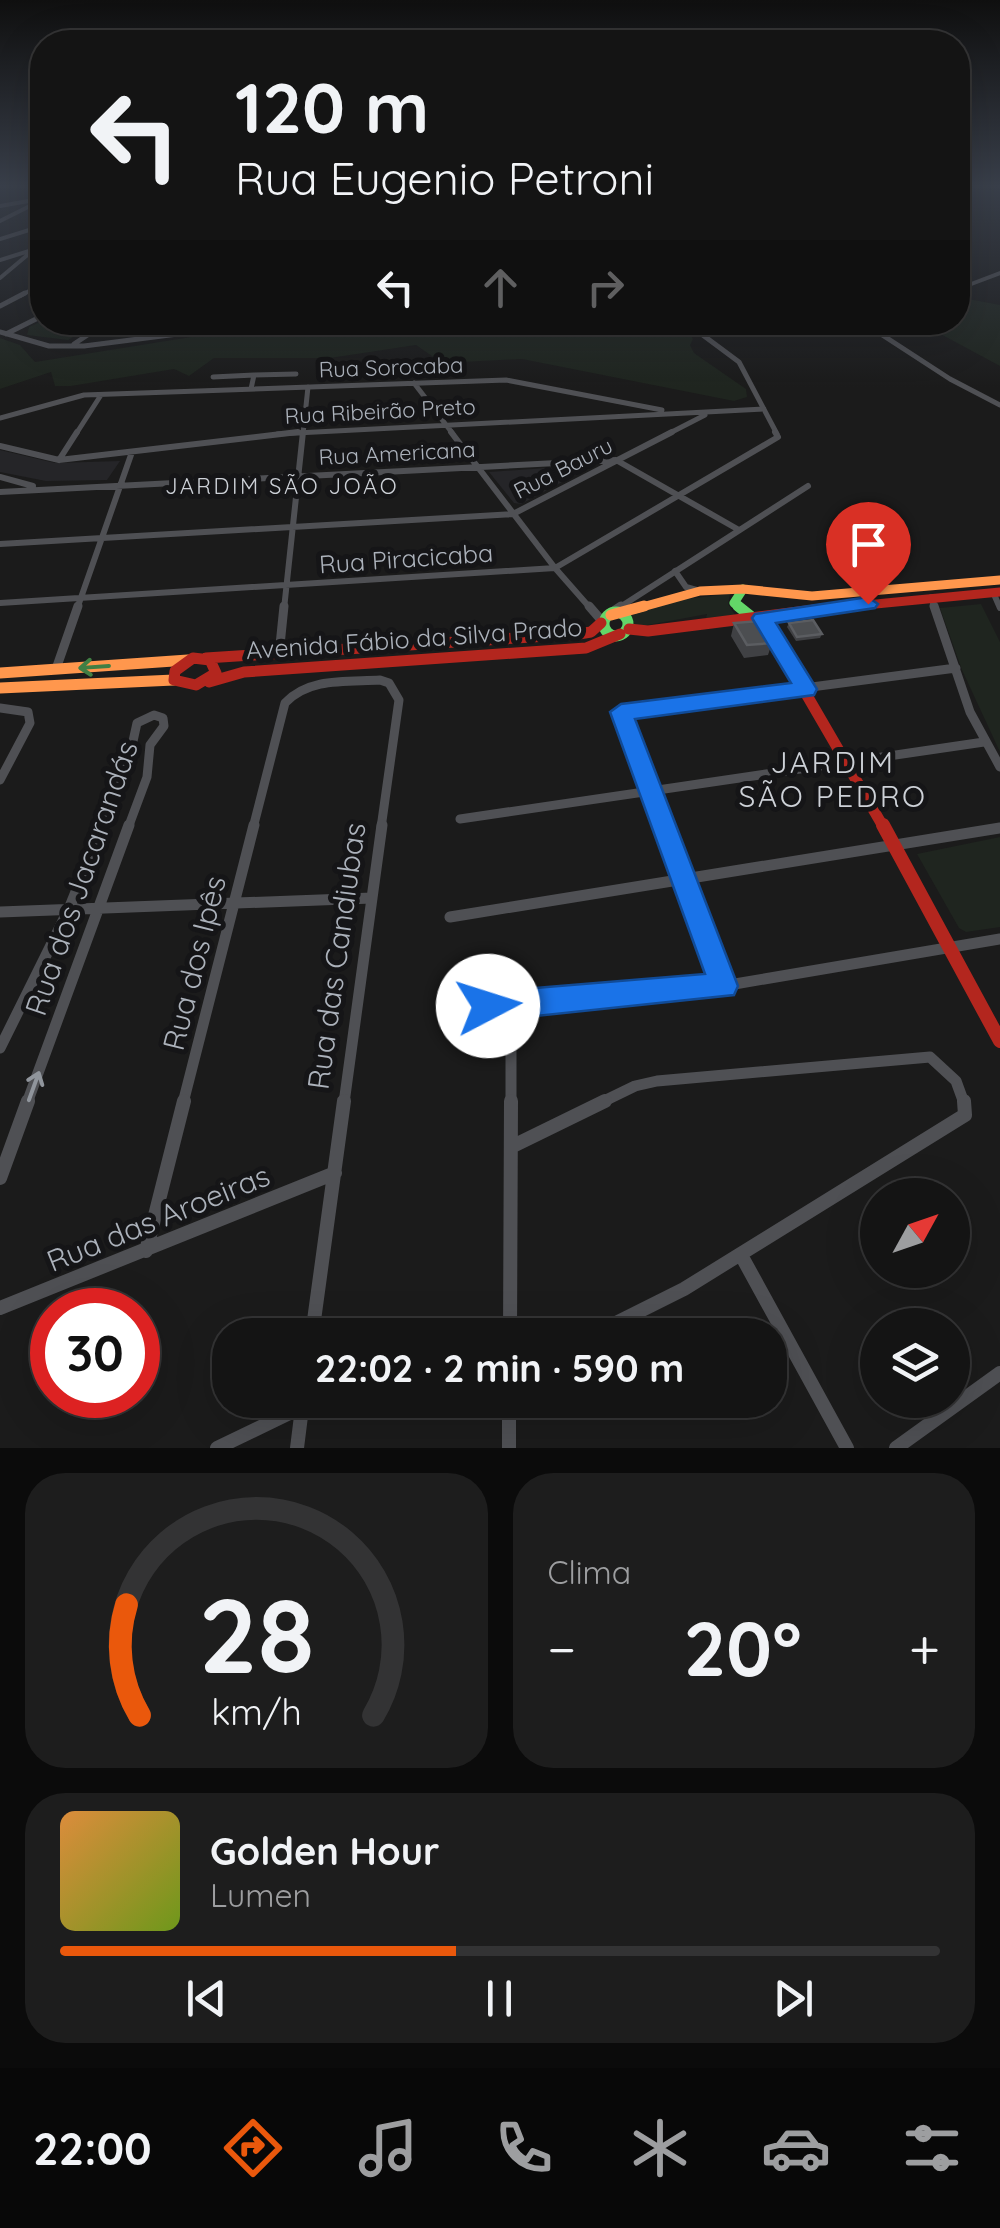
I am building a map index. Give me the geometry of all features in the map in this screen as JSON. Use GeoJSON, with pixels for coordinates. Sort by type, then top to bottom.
{"type":"FeatureCollection","features":[{"type":"Feature","properties":{"kind":"main road","name":"Avenida Fábio da Silva Prado"},"geometry":{"type":"LineString","coordinates":[[206,658],[579,634],[590,632],[605,619],[700,591],[766,590],[812,596],[1000,580]]}},
{"type":"Feature","properties":{"kind":"main road"},"geometry":{"type":"LineString","coordinates":[[742,589],[734,603],[763,617],[896,848],[1000,1040]]}},
{"type":"Feature","properties":{"kind":"main road"},"geometry":{"type":"LineString","coordinates":[[763,617],[777,602],[766,590]]}},
{"type":"Feature","properties":{"kind":"main road","name":"Avenida Fábio da Silva Prado"},"geometry":{"type":"LineString","coordinates":[[209,682],[244,672],[586,648],[604,644],[625,632],[996,592]]}},
{"type":"Feature","properties":{"kind":"main road"},"geometry":{"type":"LineString","coordinates":[[605,619],[629,620],[625,632],[607,632],[605,619]]}},
{"type":"Feature","properties":{"kind":"main road"},"geometry":{"type":"LineString","coordinates":[[0,673],[206,658],[217,668],[209,682],[188,688],[174,680],[0,688]]}},
{"type":"Feature","properties":{"kind":"main road"},"geometry":{"type":"LineString","coordinates":[[174,680],[177,667],[188,660]]}},
{"type":"Feature","properties":{"kind":"street"},"geometry":{"type":"LineString","coordinates":[[3,260],[28,252]]}},
{"type":"Feature","properties":{"kind":"street"},"geometry":{"type":"LineString","coordinates":[[0,278],[30,253]]}},
{"type":"Feature","properties":{"kind":"street"},"geometry":{"type":"LineString","coordinates":[[3,260],[21,262]]}},
{"type":"Feature","properties":{"kind":"street"},"geometry":{"type":"LineString","coordinates":[[970,284],[1000,273]]}},
{"type":"Feature","properties":{"kind":"street"},"geometry":{"type":"LineString","coordinates":[[0,306],[30,290]]}},
{"type":"Feature","properties":{"kind":"street"},"geometry":{"type":"LineString","coordinates":[[3,333],[30,321]]}},
{"type":"Feature","properties":{"kind":"street"},"geometry":{"type":"LineString","coordinates":[[3,333],[49,346],[146,335]]}},
{"type":"Feature","properties":{"kind":"street"},"geometry":{"type":"LineString","coordinates":[[72,346],[88,335]]}},
{"type":"Feature","properties":{"kind":"street"},"geometry":{"type":"LineString","coordinates":[[703,335],[739,362],[764,408]]}},
{"type":"Feature","properties":{"kind":"street"},"geometry":{"type":"LineString","coordinates":[[882,335],[950,379],[1000,405]]}},
{"type":"Feature","properties":{"kind":"street"},"geometry":{"type":"LineString","coordinates":[[213,377],[296,374]]}},
{"type":"Feature","properties":{"kind":"street"},"geometry":{"type":"LineString","coordinates":[[251,389],[254,375]]}},
{"type":"Feature","properties":{"kind":"street","name":"Rua Sorocaba"},"geometry":{"type":"LineString","coordinates":[[102,394],[506,380],[680,413]]}},
{"type":"Feature","properties":{"kind":"street"},"geometry":{"type":"LineString","coordinates":[[414,383],[555,568],[605,619],[620,604],[808,486]]}},
{"type":"Feature","properties":{"kind":"street"},"geometry":{"type":"LineString","coordinates":[[279,654],[308,387]]}},
{"type":"Feature","properties":{"kind":"street"},"geometry":{"type":"LineString","coordinates":[[0,418],[84,395],[102,394]]}},
{"type":"Feature","properties":{"kind":"street"},"geometry":{"type":"LineString","coordinates":[[59,460],[102,394]]}},
{"type":"Feature","properties":{"kind":"street","name":"Rua Ribeirão Preto"},"geometry":{"type":"LineString","coordinates":[[0,446],[59,460],[305,431],[764,408]]}},
{"type":"Feature","properties":{"kind":"street","name":"Rua Piracicaba"},"geometry":{"type":"LineString","coordinates":[[0,603],[555,568],[778,437],[764,408]]}},
{"type":"Feature","properties":{"kind":"street","name":"Rua Bauru"},"geometry":{"type":"LineString","coordinates":[[0,544],[513,514],[712,412]]}},
{"type":"Feature","properties":{"kind":"street"},"geometry":{"type":"LineString","coordinates":[[56,670],[132,452]]}},
{"type":"Feature","properties":{"kind":"street"},"geometry":{"type":"LineString","coordinates":[[616,460],[739,530]]}},
{"type":"Feature","properties":{"kind":"street","name":"Rua Americana"},"geometry":{"type":"LineString","coordinates":[[0,492],[616,460]]}},
{"type":"Feature","properties":{"kind":"street"},"geometry":{"type":"LineString","coordinates":[[0,478],[46,489]]}},
{"type":"Feature","properties":{"kind":"street"},"geometry":{"type":"LineString","coordinates":[[675,571],[686,588],[700,591]]}},
{"type":"Feature","properties":{"kind":"street"},"geometry":{"type":"LineString","coordinates":[[996,592],[1000,608]]}},
{"type":"Feature","properties":{"kind":"street"},"geometry":{"type":"LineString","coordinates":[[930,597],[984,742],[1000,767]]}},
{"type":"Feature","properties":{"kind":"street"},"geometry":{"type":"LineString","coordinates":[[724,986],[621,712],[956,668]]}},
{"type":"Feature","properties":{"kind":"street","name":"Rua das Candiubas"},"geometry":{"type":"LineString","coordinates":[[295,690],[380,680],[389,683],[398,694],[314,1318]]}},
{"type":"Feature","properties":{"kind":"street","name":"Rua dos Ipês"},"geometry":{"type":"LineString","coordinates":[[146,1251],[285,703],[295,690]]}},
{"type":"Feature","properties":{"kind":"street"},"geometry":{"type":"LineString","coordinates":[[0,708],[21,708],[28,712],[30,723],[0,780]]}},
{"type":"Feature","properties":{"kind":"street","name":"Rua dos Jacarandás"},"geometry":{"type":"LineString","coordinates":[[0,1178],[147,777],[150,745],[164,726],[163,718],[154,715],[137,723],[128,764],[68,909]]}},
{"type":"Feature","properties":{"kind":"street"},"geometry":{"type":"LineString","coordinates":[[460,819],[984,742]]}},
{"type":"Feature","properties":{"kind":"street"},"geometry":{"type":"LineString","coordinates":[[450,917],[896,848],[1000,828]]}},
{"type":"Feature","properties":{"kind":"street"},"geometry":{"type":"LineString","coordinates":[[0,912],[372,898]]}},
{"type":"Feature","properties":{"kind":"street"},"geometry":{"type":"LineString","coordinates":[[0,1048],[68,909]]}},
{"type":"Feature","properties":{"kind":"street"},"geometry":{"type":"LineString","coordinates":[[450,1010],[724,986],[1000,938]]}},
{"type":"Feature","properties":{"kind":"street"},"geometry":{"type":"LineString","coordinates":[[510,1025],[510,1318]]}},
{"type":"Feature","properties":{"kind":"street"},"geometry":{"type":"LineString","coordinates":[[512,1146],[635,1086],[656,1081],[930,1058],[953,1074],[965,1098],[965,1115],[684,1289],[626,1318]]}},
{"type":"Feature","properties":{"kind":"street","name":"Rua das Aroeiras"},"geometry":{"type":"LineString","coordinates":[[0,1308],[335,1173]]}},
{"type":"Feature","properties":{"kind":"street"},"geometry":{"type":"LineString","coordinates":[[740,1254],[847,1448]]}},
{"type":"Feature","properties":{"kind":"street"},"geometry":{"type":"LineString","coordinates":[[896,1448],[1000,1373]]}},
{"type":"Feature","properties":{"kind":"street"},"geometry":{"type":"LineString","coordinates":[[218,1448],[275,1418]]}},
{"type":"Feature","properties":{"kind":"street"},"geometry":{"type":"LineString","coordinates":[[297,1448],[300,1418]]}},
{"type":"Feature","properties":{"kind":"street"},"geometry":{"type":"LineString","coordinates":[[509,1418],[509,1448]]}},
{"type":"Feature","properties":{"kind":"shaded area"},"geometry":{"type":"Polygon","coordinates":[[[970,299],[1000,305],[1000,366],[942,335],[970,335],[970,299]]]}},
{"type":"Feature","properties":{"kind":"shaded area"},"geometry":{"type":"Polygon","coordinates":[[[29,327],[30,335],[77,335],[68,340],[27,335],[29,327]]]}},
{"type":"Feature","properties":{"kind":"shaded area"},"geometry":{"type":"Polygon","coordinates":[[[690,335],[694,353],[746,389],[747,397],[734,401],[522,359],[442,363],[416,345],[330,358],[214,358],[189,376],[174,369],[71,386],[55,386],[51,372],[0,389],[0,338],[20,345],[35,362],[191,337],[690,335]]]}},
{"type":"Feature","properties":{"kind":"shaded area"},"geometry":{"type":"Polygon","coordinates":[[[0,450],[55,463],[120,461],[107,480],[46,481],[0,472],[0,450]]]}},
{"type":"Feature","properties":{"kind":"shaded area"},"geometry":{"type":"Polygon","coordinates":[[[588,465],[521,504],[514,503],[489,472],[588,465]]]}},
{"type":"Feature","properties":{"kind":"shaded area"},"geometry":{"type":"Polygon","coordinates":[[[730,594],[728,604],[735,615],[706,618],[707,614],[637,627],[628,616],[667,601],[730,594]]]}},
{"type":"Feature","properties":{"kind":"shaded area"},"geometry":{"type":"Polygon","coordinates":[[[981,604],[1000,642],[1000,752],[962,670],[940,608],[981,604]]]}},
{"type":"Feature","properties":{"kind":"shaded area"},"geometry":{"type":"Polygon","coordinates":[[[1000,837],[1000,927],[966,932],[959,928],[917,854],[1000,837]]]}},
{"type":"Feature","properties":{"kind":"building"},"geometry":{"type":"Polygon","coordinates":[[[813,620],[822,634],[797,637],[789,623],[813,620]]]}},
{"type":"Feature","properties":{"kind":"building"},"geometry":{"type":"Polygon","coordinates":[[[759,621],[772,643],[747,645],[734,623],[759,621]]]}},
{"type":"Feature","properties":{"kind":"traffic: fast"},"geometry":{"type":"LineString","coordinates":[[743,589],[734,603],[753,618]]}},
{"type":"Feature","properties":{"kind":"traffic: fast"},"geometry":{"type":"LineString","coordinates":[[616,612],[625,615],[628,624],[625,633],[616,636],[607,633],[604,624],[607,615],[616,612]]}},
{"type":"Feature","properties":{"kind":"traffic: slow"},"geometry":{"type":"LineString","coordinates":[[611,615],[700,591],[743,589],[812,596],[1000,580]]}},
{"type":"Feature","properties":{"kind":"traffic: slow"},"geometry":{"type":"LineString","coordinates":[[0,673],[188,660]]}},
{"type":"Feature","properties":{"kind":"traffic: slow"},"geometry":{"type":"LineString","coordinates":[[0,688],[174,680]]}},
{"type":"Feature","properties":{"kind":"traffic: jam"},"geometry":{"type":"LineString","coordinates":[[629,629],[648,631],[837,607],[1000,592]]}},
{"type":"Feature","properties":{"kind":"traffic: jam"},"geometry":{"type":"LineString","coordinates":[[762,618],[896,848],[1000,1041]]}},
{"type":"Feature","properties":{"kind":"traffic: jam"},"geometry":{"type":"LineString","coordinates":[[206,658],[579,634],[591,632],[601,623]]}},
{"type":"Feature","properties":{"kind":"traffic: jam"},"geometry":{"type":"LineString","coordinates":[[209,682],[244,672],[586,648],[620,634]]}},
{"type":"Feature","properties":{"kind":"traffic: jam"},"geometry":{"type":"LineString","coordinates":[[193,658],[210,660],[216,673],[196,685],[185,686],[174,680],[175,671],[193,658]]}},
{"type":"Feature","properties":{"kind":"district","name":"JARDIM SÃO JOÃO"},"geometry":{"type":"Point","coordinates":[282,486]}},
{"type":"Feature","properties":{"kind":"district","name":"JARDIM SÃO PEDRO"},"geometry":{"type":"Point","coordinates":[833,779]}},
{"type":"Feature","properties":{"kind":"route"},"geometry":{"type":"LineString","coordinates":[[488,1006],[724,986],[621,712],[806,689],[762,618],[868,604]]}}]}
